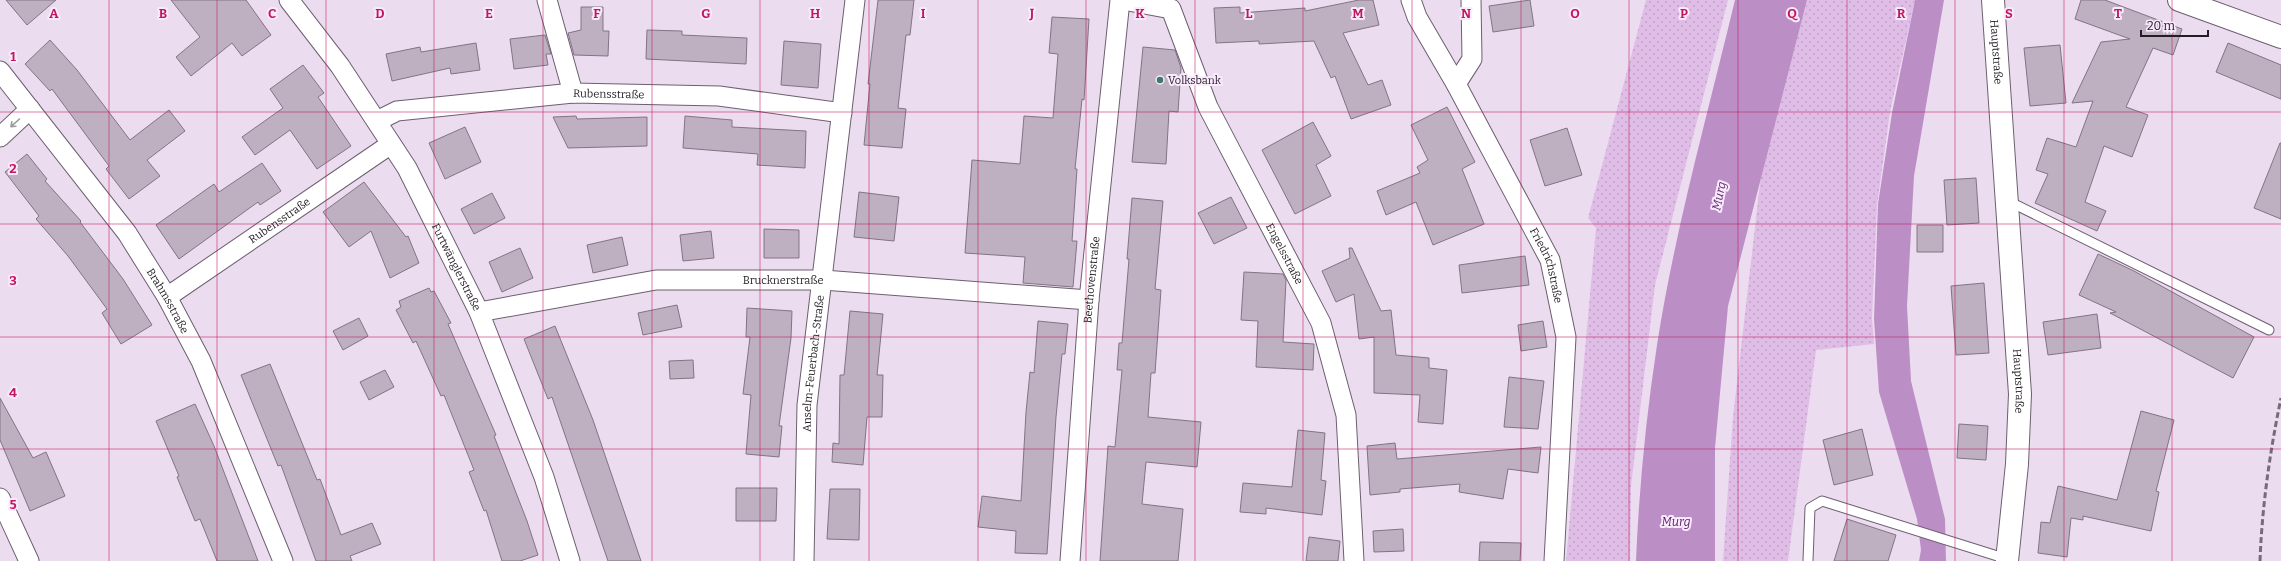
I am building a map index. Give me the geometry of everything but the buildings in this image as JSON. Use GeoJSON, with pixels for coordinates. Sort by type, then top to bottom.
{"type":"FeatureCollection","features":[{"type":"Feature","properties":{"kind":"street","name":"Furtwänglerstraße"},"geometry":{"type":"LineString","coordinates":[[289,0],[340,66],[407,168],[479,312],[544,477],[570,561]]}},
{"type":"Feature","properties":{"kind":"street"},"geometry":{"type":"LineString","coordinates":[[547,0],[573,93]]}},
{"type":"Feature","properties":{"kind":"street","name":"Anselm-Feuerbach-Straße"},"geometry":{"type":"LineString","coordinates":[[804,561],[807,405],[855,0]]}},
{"type":"Feature","properties":{"kind":"street","name":"Beethovenstraße"},"geometry":{"type":"LineString","coordinates":[[1070,561],[1088,300],[1122,0]]}},
{"type":"Feature","properties":{"kind":"street","name":"Engelsstraße"},"geometry":{"type":"LineString","coordinates":[[1122,0],[1171,9],[1208,107],[1321,323],[1346,415],[1354,561]]}},
{"type":"Feature","properties":{"kind":"street","name":"Friedrichstraße"},"geometry":{"type":"LineString","coordinates":[[1411,0],[1417,17],[1456,84],[1550,260],[1566,337],[1554,561]]}},
{"type":"Feature","properties":{"kind":"street"},"geometry":{"type":"LineString","coordinates":[[1456,84],[1472,59],[1471,0]]}},
{"type":"Feature","properties":{"kind":"street","name":"Hauptstraße"},"geometry":{"type":"LineString","coordinates":[[1993,0],[2020,394],[2017,464],[2007,560]]}},
{"type":"Feature","properties":{"kind":"street"},"geometry":{"type":"LineString","coordinates":[[2179,0],[2281,37]]}},
{"type":"Feature","properties":{"kind":"street","name":"Brahmsstraße"},"geometry":{"type":"LineString","coordinates":[[0,71],[127,233],[168,296],[201,361],[284,561]]}},
{"type":"Feature","properties":{"kind":"street","name":"Rubensstraße"},"geometry":{"type":"LineString","coordinates":[[377,121],[397,111],[573,93],[719,96],[842,113]]}},
{"type":"Feature","properties":{"kind":"street"},"geometry":{"type":"LineString","coordinates":[[0,137],[30,110]]}},
{"type":"Feature","properties":{"kind":"street","name":"Rubensstraße"},"geometry":{"type":"LineString","coordinates":[[168,296],[391,144]]}},
{"type":"Feature","properties":{"kind":"street","name":"Brucknerstraße"},"geometry":{"type":"LineString","coordinates":[[479,312],[656,280],[823,280],[1088,300]]}},
{"type":"Feature","properties":{"kind":"street"},"geometry":{"type":"LineString","coordinates":[[0,498],[29,561]]}},
{"type":"Feature","properties":{"kind":"lane"},"geometry":{"type":"LineString","coordinates":[[2006,200],[2269,330]]}},
{"type":"Feature","properties":{"kind":"lane"},"geometry":{"type":"LineString","coordinates":[[1808,561],[1810,508],[1822,501],[2007,560]]}},
{"type":"Feature","properties":{"kind":"shaded area"},"geometry":{"type":"Polygon","coordinates":[[[1646,0],[1728,0],[1655,285],[1631,486],[1630,561],[1566,561],[1596,228],[1588,218],[1646,0]]]}},
{"type":"Feature","properties":{"kind":"shaded area"},"geometry":{"type":"Polygon","coordinates":[[[1807,0],[1915,0],[1890,112],[1877,205],[1872,318],[1874,344],[1816,350],[1788,561],[1723,561],[1733,417],[1762,167],[1807,0]]]}},
{"type":"Feature","properties":{"kind":"water","name":"Murg"},"geometry":{"type":"Polygon","coordinates":[[[1735,0],[1807,0],[1728,306],[1715,448],[1715,561],[1636,561],[1646,426],[1664,302],[1682,215],[1735,0]]]}},
{"type":"Feature","properties":{"kind":"water"},"geometry":{"type":"Polygon","coordinates":[[[1915,0],[1944,0],[1914,176],[1907,306],[1911,381],[1945,519],[1946,561],[1919,561],[1921,550],[1917,519],[1879,392],[1874,319],[1878,204],[1892,113],[1915,0]]]}},
{"type":"Feature","properties":{"kind":"railway"},"geometry":{"type":"LineString","coordinates":[[2260,561],[2267,479],[2281,398]]}},
{"type":"Feature","properties":{"kind":"place","name":"Volksbank"},"geometry":{"type":"Point","coordinates":[1160,80]}}]}
